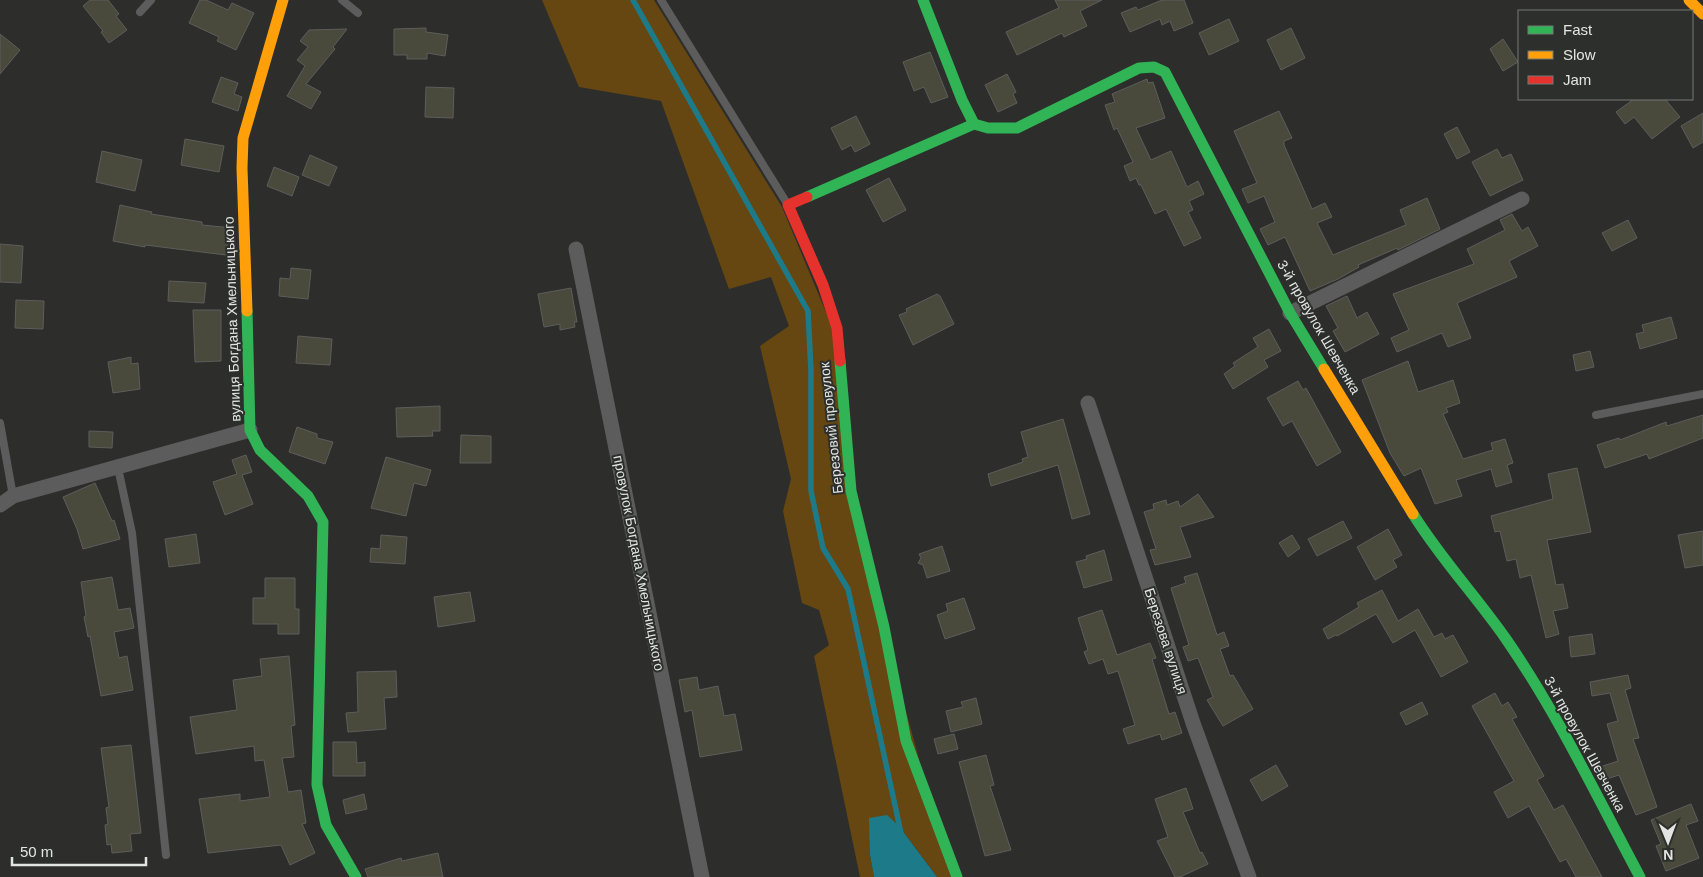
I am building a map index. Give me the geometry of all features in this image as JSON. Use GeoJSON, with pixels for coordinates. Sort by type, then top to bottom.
{"type":"FeatureCollection","features":[{"type":"Feature","properties":{"kind":"street","name":"вулиця Богдана Хмельницького"},"geometry":{"type":"LineString","coordinates":[[282,0],[243,138],[242,168],[246,249],[250,430],[260,450],[308,496],[323,522],[317,785],[326,825],[356,877]]}},
{"type":"Feature","properties":{"kind":"street"},"geometry":{"type":"LineString","coordinates":[[788,205],[974,124],[962,100],[923,0]]}},
{"type":"Feature","properties":{"kind":"street"},"geometry":{"type":"LineString","coordinates":[[1689,0],[1703,14]]}},
{"type":"Feature","properties":{"kind":"street","name":"3-й провулок Шевченка"},"geometry":{"type":"LineString","coordinates":[[974,124],[988,128],[1017,128],[1139,68],[1154,67],[1165,72],[1290,313],[1433,546],[1505,638],[1550,707],[1640,877]]}},
{"type":"Feature","properties":{"kind":"street"},"geometry":{"type":"LineString","coordinates":[[1290,313],[1522,199]]}},
{"type":"Feature","properties":{"kind":"street","name":"Березовий провулок"},"geometry":{"type":"LineString","coordinates":[[788,205],[823,284],[837,328],[851,490],[884,627],[906,741],[957,877]]}},
{"type":"Feature","properties":{"kind":"street","name":"провулок Богдана Хмельницького"},"geometry":{"type":"LineString","coordinates":[[576,249],[702,877]]}},
{"type":"Feature","properties":{"kind":"street","name":"Березова вулиця"},"geometry":{"type":"LineString","coordinates":[[1088,403],[1193,723],[1250,877]]}},
{"type":"Feature","properties":{"kind":"street"},"geometry":{"type":"LineString","coordinates":[[0,505],[13,496],[250,430]]}},
{"type":"Feature","properties":{"kind":"lane"},"geometry":{"type":"LineString","coordinates":[[140,12],[151,0]]}},
{"type":"Feature","properties":{"kind":"lane"},"geometry":{"type":"LineString","coordinates":[[342,0],[358,13]]}},
{"type":"Feature","properties":{"kind":"lane"},"geometry":{"type":"LineString","coordinates":[[661,0],[788,205]]}},
{"type":"Feature","properties":{"kind":"lane"},"geometry":{"type":"LineString","coordinates":[[1596,415],[1703,394]]}},
{"type":"Feature","properties":{"kind":"lane"},"geometry":{"type":"LineString","coordinates":[[0,423],[13,496]]}},
{"type":"Feature","properties":{"kind":"lane"},"geometry":{"type":"LineString","coordinates":[[118,468],[132,533],[166,855]]}},
{"type":"Feature","properties":{"kind":"shaded area"},"geometry":{"type":"Polygon","coordinates":[[[542,0],[654,0],[782,207],[833,329],[846,491],[951,877],[937,877],[899,826],[870,855],[874,877],[860,877],[814,656],[829,645],[819,610],[802,603],[783,511],[791,479],[760,346],[789,326],[771,277],[729,289],[661,101],[579,87],[542,0]]]}},
{"type":"Feature","properties":{"kind":"water"},"geometry":{"type":"Polygon","coordinates":[[[887,815],[899,826],[937,877],[874,877],[870,855],[869,818],[887,815]]]}},
{"type":"Feature","properties":{"kind":"building"},"geometry":{"type":"Polygon","coordinates":[[[90,0],[108,0],[119,14],[116,16],[127,30],[109,43],[101,32],[103,31],[83,6],[90,0]]]}},
{"type":"Feature","properties":{"kind":"building"},"geometry":{"type":"Polygon","coordinates":[[[200,0],[206,0],[228,10],[232,3],[254,13],[236,50],[217,41],[219,37],[189,23],[200,0]]]}},
{"type":"Feature","properties":{"kind":"building"},"geometry":{"type":"Polygon","coordinates":[[[1055,0],[1102,0],[1080,11],[1087,26],[1064,37],[1062,33],[1017,55],[1006,32],[1059,8],[1055,0]]]}},
{"type":"Feature","properties":{"kind":"building"},"geometry":{"type":"Polygon","coordinates":[[[1162,0],[1184,0],[1193,23],[1174,31],[1170,21],[1162,25],[1160,19],[1130,32],[1121,13],[1136,7],[1138,10],[1162,0]]]}},
{"type":"Feature","properties":{"kind":"building"},"geometry":{"type":"Polygon","coordinates":[[[1229,19],[1239,41],[1209,55],[1199,33],[1229,19]]]}},
{"type":"Feature","properties":{"kind":"building"},"geometry":{"type":"Polygon","coordinates":[[[426,28],[426,32],[448,35],[445,56],[427,53],[427,59],[407,59],[407,55],[394,55],[394,29],[426,28]]]}},
{"type":"Feature","properties":{"kind":"building"},"geometry":{"type":"Polygon","coordinates":[[[1291,28],[1305,58],[1281,70],[1267,40],[1291,28]]]}},
{"type":"Feature","properties":{"kind":"building"},"geometry":{"type":"Polygon","coordinates":[[[347,29],[333,47],[335,49],[306,84],[321,92],[311,109],[287,96],[305,66],[297,60],[308,47],[300,41],[309,30],[347,29]]]}},
{"type":"Feature","properties":{"kind":"building"},"geometry":{"type":"Polygon","coordinates":[[[0,34],[20,50],[0,74],[0,34]]]}},
{"type":"Feature","properties":{"kind":"building"},"geometry":{"type":"Polygon","coordinates":[[[1503,39],[1518,62],[1503,71],[1490,49],[1503,39]]]}},
{"type":"Feature","properties":{"kind":"building"},"geometry":{"type":"Polygon","coordinates":[[[930,52],[948,97],[931,103],[924,87],[914,91],[903,62],[930,52]]]}},
{"type":"Feature","properties":{"kind":"building"},"geometry":{"type":"Polygon","coordinates":[[[1007,74],[1016,92],[1013,94],[1017,103],[998,112],[985,85],[1007,74]]]}},
{"type":"Feature","properties":{"kind":"building"},"geometry":{"type":"Polygon","coordinates":[[[221,77],[238,83],[234,94],[242,97],[238,111],[212,102],[221,77]]]}},
{"type":"Feature","properties":{"kind":"building"},"geometry":{"type":"Polygon","coordinates":[[[1147,79],[1148,83],[1153,82],[1165,118],[1136,128],[1151,160],[1171,151],[1187,187],[1198,181],[1204,194],[1189,201],[1193,210],[1188,212],[1201,238],[1184,246],[1166,209],[1155,214],[1136,178],[1130,181],[1124,166],[1133,162],[1117,128],[1114,130],[1105,105],[1115,102],[1112,94],[1147,79]]]}},
{"type":"Feature","properties":{"kind":"building"},"geometry":{"type":"Polygon","coordinates":[[[426,87],[454,88],[453,118],[425,117],[426,87]]]}},
{"type":"Feature","properties":{"kind":"building"},"geometry":{"type":"Polygon","coordinates":[[[1633,100],[1666,100],[1680,117],[1652,139],[1634,117],[1625,124],[1616,112],[1633,100]]]}},
{"type":"Feature","properties":{"kind":"building"},"geometry":{"type":"Polygon","coordinates":[[[1279,111],[1292,138],[1284,141],[1284,145],[1312,209],[1325,203],[1332,217],[1317,223],[1333,255],[1406,225],[1400,210],[1427,198],[1440,229],[1398,250],[1397,248],[1358,265],[1359,267],[1338,279],[1310,291],[1285,237],[1268,245],[1260,229],[1275,222],[1264,196],[1248,203],[1242,189],[1257,183],[1234,131],[1279,111]]]}},
{"type":"Feature","properties":{"kind":"building"},"geometry":{"type":"Polygon","coordinates":[[[1703,113],[1703,142],[1693,148],[1681,126],[1703,113]]]}},
{"type":"Feature","properties":{"kind":"building"},"geometry":{"type":"Polygon","coordinates":[[[856,116],[870,144],[855,152],[851,145],[842,150],[831,128],[856,116]]]}},
{"type":"Feature","properties":{"kind":"building"},"geometry":{"type":"Polygon","coordinates":[[[1457,127],[1470,152],[1457,159],[1444,134],[1457,127]]]}},
{"type":"Feature","properties":{"kind":"building"},"geometry":{"type":"Polygon","coordinates":[[[185,139],[224,146],[219,172],[181,165],[185,139]]]}},
{"type":"Feature","properties":{"kind":"building"},"geometry":{"type":"Polygon","coordinates":[[[1497,149],[1502,158],[1511,154],[1523,180],[1490,196],[1472,162],[1497,149]]]}},
{"type":"Feature","properties":{"kind":"building"},"geometry":{"type":"Polygon","coordinates":[[[102,151],[142,160],[135,191],[96,182],[102,151]]]}},
{"type":"Feature","properties":{"kind":"building"},"geometry":{"type":"Polygon","coordinates":[[[310,155],[337,167],[329,186],[302,175],[310,155]]]}},
{"type":"Feature","properties":{"kind":"building"},"geometry":{"type":"Polygon","coordinates":[[[274,167],[299,177],[292,196],[267,186],[274,167]]]}},
{"type":"Feature","properties":{"kind":"building"},"geometry":{"type":"Polygon","coordinates":[[[889,178],[906,210],[883,222],[866,190],[889,178]]]}},
{"type":"Feature","properties":{"kind":"building"},"geometry":{"type":"Polygon","coordinates":[[[120,205],[152,212],[151,214],[202,222],[202,225],[233,228],[234,256],[145,245],[145,247],[113,241],[120,205]]]}},
{"type":"Feature","properties":{"kind":"building"},"geometry":{"type":"Polygon","coordinates":[[[1512,214],[1522,231],[1528,227],[1538,246],[1509,261],[1517,277],[1457,303],[1471,338],[1448,347],[1442,333],[1397,352],[1391,338],[1409,330],[1393,294],[1474,264],[1467,249],[1505,230],[1500,220],[1512,214]]]}},
{"type":"Feature","properties":{"kind":"building"},"geometry":{"type":"Polygon","coordinates":[[[1628,220],[1637,238],[1612,251],[1602,233],[1628,220]]]}},
{"type":"Feature","properties":{"kind":"building"},"geometry":{"type":"Polygon","coordinates":[[[0,244],[23,246],[21,283],[0,282],[0,244]]]}},
{"type":"Feature","properties":{"kind":"building"},"geometry":{"type":"Polygon","coordinates":[[[291,268],[311,270],[308,299],[279,296],[280,278],[290,279],[291,268]]]}},
{"type":"Feature","properties":{"kind":"building"},"geometry":{"type":"Polygon","coordinates":[[[169,281],[206,283],[204,303],[168,301],[169,281]]]}},
{"type":"Feature","properties":{"kind":"building"},"geometry":{"type":"Polygon","coordinates":[[[571,288],[577,322],[574,322],[575,327],[560,330],[560,324],[544,327],[538,294],[571,288]]]}},
{"type":"Feature","properties":{"kind":"building"},"geometry":{"type":"Polygon","coordinates":[[[937,294],[940,296],[954,324],[913,345],[899,315],[907,312],[906,309],[937,294]]]}},
{"type":"Feature","properties":{"kind":"building"},"geometry":{"type":"Polygon","coordinates":[[[1347,296],[1357,318],[1367,312],[1379,334],[1345,352],[1333,331],[1338,328],[1326,306],[1347,296]]]}},
{"type":"Feature","properties":{"kind":"building"},"geometry":{"type":"Polygon","coordinates":[[[16,300],[44,301],[43,329],[15,328],[16,300]]]}},
{"type":"Feature","properties":{"kind":"building"},"geometry":{"type":"Polygon","coordinates":[[[193,310],[221,310],[221,361],[195,362],[193,310]]]}},
{"type":"Feature","properties":{"kind":"building"},"geometry":{"type":"Polygon","coordinates":[[[1671,317],[1677,338],[1640,349],[1636,334],[1644,332],[1642,325],[1671,317]]]}},
{"type":"Feature","properties":{"kind":"building"},"geometry":{"type":"Polygon","coordinates":[[[1269,329],[1281,351],[1264,360],[1268,367],[1233,389],[1224,374],[1235,366],[1233,363],[1258,347],[1253,338],[1269,329]]]}},
{"type":"Feature","properties":{"kind":"building"},"geometry":{"type":"Polygon","coordinates":[[[298,336],[332,339],[330,365],[296,363],[298,336]]]}},
{"type":"Feature","properties":{"kind":"building"},"geometry":{"type":"Polygon","coordinates":[[[1590,351],[1594,367],[1576,371],[1573,355],[1590,351]]]}},
{"type":"Feature","properties":{"kind":"building"},"geometry":{"type":"Polygon","coordinates":[[[131,357],[131,364],[138,363],[140,389],[113,393],[108,362],[131,357]]]}},
{"type":"Feature","properties":{"kind":"building"},"geometry":{"type":"Polygon","coordinates":[[[1408,361],[1418,392],[1453,380],[1460,403],[1446,408],[1448,412],[1443,414],[1463,459],[1493,450],[1491,443],[1505,439],[1513,463],[1507,465],[1512,482],[1496,487],[1491,469],[1456,480],[1462,496],[1435,504],[1421,468],[1404,476],[1390,453],[1362,380],[1408,361]]]}},
{"type":"Feature","properties":{"kind":"building"},"geometry":{"type":"Polygon","coordinates":[[[1298,381],[1303,390],[1306,388],[1341,452],[1317,466],[1292,421],[1283,426],[1267,398],[1298,381]]]}},
{"type":"Feature","properties":{"kind":"building"},"geometry":{"type":"Polygon","coordinates":[[[440,406],[440,431],[432,431],[433,436],[397,437],[396,408],[440,406]]]}},
{"type":"Feature","properties":{"kind":"building"},"geometry":{"type":"Polygon","coordinates":[[[1703,415],[1703,438],[1649,459],[1647,454],[1605,468],[1597,445],[1619,438],[1620,440],[1666,422],[1667,426],[1703,415]]]}},
{"type":"Feature","properties":{"kind":"building"},"geometry":{"type":"Polygon","coordinates":[[[1063,419],[1090,514],[1072,519],[1058,465],[991,486],[988,474],[1023,462],[1022,459],[1028,457],[1021,432],[1063,419]]]}},
{"type":"Feature","properties":{"kind":"building"},"geometry":{"type":"Polygon","coordinates":[[[297,427],[317,434],[317,438],[333,442],[325,464],[289,452],[297,427]]]}},
{"type":"Feature","properties":{"kind":"building"},"geometry":{"type":"Polygon","coordinates":[[[89,431],[113,432],[112,448],[89,447],[89,431]]]}},
{"type":"Feature","properties":{"kind":"building"},"geometry":{"type":"Polygon","coordinates":[[[461,435],[491,436],[491,463],[460,463],[461,435]]]}},
{"type":"Feature","properties":{"kind":"building"},"geometry":{"type":"Polygon","coordinates":[[[246,455],[252,472],[242,475],[253,504],[225,515],[213,482],[237,474],[232,460],[246,455]]]}},
{"type":"Feature","properties":{"kind":"building"},"geometry":{"type":"Polygon","coordinates":[[[386,457],[431,470],[426,486],[414,483],[406,516],[371,508],[386,457]]]}},
{"type":"Feature","properties":{"kind":"building"},"geometry":{"type":"Polygon","coordinates":[[[1577,468],[1591,532],[1547,540],[1556,585],[1563,584],[1568,608],[1553,611],[1559,634],[1546,638],[1531,575],[1520,578],[1516,559],[1507,561],[1500,531],[1495,532],[1491,516],[1553,499],[1548,474],[1577,468]]]}},
{"type":"Feature","properties":{"kind":"building"},"geometry":{"type":"Polygon","coordinates":[[[95,483],[112,521],[114,520],[120,539],[83,549],[77,529],[63,497],[95,483]]]}},
{"type":"Feature","properties":{"kind":"building"},"geometry":{"type":"Polygon","coordinates":[[[1198,494],[1214,517],[1180,527],[1191,557],[1155,565],[1150,550],[1156,549],[1144,512],[1154,509],[1153,504],[1166,500],[1167,505],[1178,501],[1180,507],[1198,494]]]}},
{"type":"Feature","properties":{"kind":"building"},"geometry":{"type":"Polygon","coordinates":[[[1343,521],[1352,538],[1317,556],[1308,539],[1343,521]]]}},
{"type":"Feature","properties":{"kind":"building"},"geometry":{"type":"Polygon","coordinates":[[[1388,529],[1402,555],[1393,560],[1397,567],[1375,580],[1357,547],[1388,529]]]}},
{"type":"Feature","properties":{"kind":"building"},"geometry":{"type":"Polygon","coordinates":[[[1703,531],[1703,565],[1685,568],[1678,535],[1703,531]]]}},
{"type":"Feature","properties":{"kind":"building"},"geometry":{"type":"Polygon","coordinates":[[[196,534],[200,563],[169,567],[165,539],[196,534]]]}},
{"type":"Feature","properties":{"kind":"building"},"geometry":{"type":"Polygon","coordinates":[[[381,535],[407,537],[405,564],[370,562],[371,548],[380,549],[381,535]]]}},
{"type":"Feature","properties":{"kind":"building"},"geometry":{"type":"Polygon","coordinates":[[[1292,535],[1300,548],[1288,557],[1279,543],[1292,535]]]}},
{"type":"Feature","properties":{"kind":"building"},"geometry":{"type":"Polygon","coordinates":[[[942,546],[950,571],[927,578],[923,565],[918,563],[921,558],[919,554],[942,546]]]}},
{"type":"Feature","properties":{"kind":"building"},"geometry":{"type":"Polygon","coordinates":[[[1104,550],[1112,580],[1084,588],[1076,562],[1087,559],[1086,556],[1104,550]]]}},
{"type":"Feature","properties":{"kind":"building"},"geometry":{"type":"Polygon","coordinates":[[[1197,573],[1217,635],[1224,632],[1229,646],[1220,649],[1230,676],[1233,675],[1253,709],[1223,726],[1207,700],[1213,697],[1198,658],[1188,661],[1183,647],[1189,645],[1171,588],[1186,583],[1184,577],[1197,573]]]}},
{"type":"Feature","properties":{"kind":"building"},"geometry":{"type":"Polygon","coordinates":[[[112,577],[118,610],[130,608],[134,628],[114,632],[119,658],[127,656],[133,690],[101,696],[90,636],[88,637],[84,617],[86,616],[81,582],[112,577]]]}},
{"type":"Feature","properties":{"kind":"building"},"geometry":{"type":"Polygon","coordinates":[[[265,578],[295,578],[295,609],[299,609],[299,634],[278,634],[278,624],[253,624],[253,598],[265,598],[265,578]]]}},
{"type":"Feature","properties":{"kind":"building"},"geometry":{"type":"Polygon","coordinates":[[[1382,590],[1398,621],[1418,609],[1434,637],[1442,633],[1445,639],[1453,635],[1468,662],[1441,677],[1415,630],[1393,643],[1376,614],[1328,639],[1323,629],[1359,607],[1357,603],[1382,590]]]}},
{"type":"Feature","properties":{"kind":"building"},"geometry":{"type":"Polygon","coordinates":[[[470,592],[475,621],[438,627],[434,597],[470,592]]]}},
{"type":"Feature","properties":{"kind":"building"},"geometry":{"type":"Polygon","coordinates":[[[964,598],[975,629],[945,639],[937,615],[948,611],[946,604],[964,598]]]}},
{"type":"Feature","properties":{"kind":"building"},"geometry":{"type":"Polygon","coordinates":[[[1102,610],[1117,655],[1150,643],[1156,658],[1152,659],[1169,714],[1175,712],[1182,733],[1162,740],[1160,734],[1128,744],[1123,729],[1135,725],[1118,671],[1108,674],[1103,659],[1089,664],[1084,652],[1088,650],[1078,618],[1102,610]]]}},
{"type":"Feature","properties":{"kind":"building"},"geometry":{"type":"Polygon","coordinates":[[[1592,634],[1595,654],[1571,657],[1569,637],[1592,634]]]}},
{"type":"Feature","properties":{"kind":"building"},"geometry":{"type":"Polygon","coordinates":[[[289,656],[295,725],[291,726],[294,757],[282,758],[288,792],[301,790],[306,823],[302,824],[315,853],[290,865],[281,845],[208,853],[199,799],[240,794],[240,801],[270,797],[264,760],[255,761],[254,746],[196,754],[190,717],[237,710],[233,680],[262,676],[260,659],[289,656]]]}},
{"type":"Feature","properties":{"kind":"building"},"geometry":{"type":"Polygon","coordinates":[[[396,671],[397,697],[384,698],[386,729],[348,732],[346,713],[358,712],[357,672],[396,671]]]}},
{"type":"Feature","properties":{"kind":"building"},"geometry":{"type":"Polygon","coordinates":[[[1628,675],[1631,688],[1625,690],[1639,738],[1633,739],[1657,807],[1636,815],[1619,775],[1604,780],[1600,767],[1618,761],[1607,724],[1618,721],[1610,693],[1592,696],[1590,682],[1628,675]]]}},
{"type":"Feature","properties":{"kind":"building"},"geometry":{"type":"Polygon","coordinates":[[[697,677],[699,690],[718,686],[724,716],[735,714],[742,750],[700,757],[692,710],[685,712],[679,680],[697,677]]]}},
{"type":"Feature","properties":{"kind":"building"},"geometry":{"type":"Polygon","coordinates":[[[1495,693],[1502,706],[1508,702],[1517,717],[1512,719],[1544,776],[1537,780],[1554,810],[1563,805],[1602,877],[1576,877],[1566,859],[1560,862],[1529,806],[1508,818],[1494,792],[1514,781],[1472,706],[1495,693]]]}},
{"type":"Feature","properties":{"kind":"building"},"geometry":{"type":"Polygon","coordinates":[[[976,698],[982,724],[951,732],[946,711],[963,707],[961,702],[976,698]]]}},
{"type":"Feature","properties":{"kind":"building"},"geometry":{"type":"Polygon","coordinates":[[[1422,702],[1428,714],[1406,725],[1400,713],[1422,702]]]}},
{"type":"Feature","properties":{"kind":"building"},"geometry":{"type":"Polygon","coordinates":[[[954,734],[958,749],[938,754],[934,739],[954,734]]]}},
{"type":"Feature","properties":{"kind":"building"},"geometry":{"type":"Polygon","coordinates":[[[333,742],[356,742],[357,763],[365,762],[365,776],[333,776],[333,742]]]}},
{"type":"Feature","properties":{"kind":"building"},"geometry":{"type":"Polygon","coordinates":[[[131,745],[141,833],[130,834],[132,851],[112,853],[111,844],[107,845],[105,825],[108,824],[106,808],[109,807],[101,748],[131,745]]]}},
{"type":"Feature","properties":{"kind":"building"},"geometry":{"type":"Polygon","coordinates":[[[986,755],[994,785],[990,786],[1011,850],[985,856],[959,762],[986,755]]]}},
{"type":"Feature","properties":{"kind":"building"},"geometry":{"type":"Polygon","coordinates":[[[1276,765],[1288,786],[1262,801],[1250,780],[1276,765]]]}},
{"type":"Feature","properties":{"kind":"building"},"geometry":{"type":"Polygon","coordinates":[[[1186,788],[1193,809],[1183,812],[1200,853],[1202,852],[1208,864],[1180,877],[1175,877],[1157,841],[1168,837],[1155,799],[1186,788]]]}},
{"type":"Feature","properties":{"kind":"building"},"geometry":{"type":"Polygon","coordinates":[[[364,794],[367,809],[346,814],[343,800],[364,794]]]}},
{"type":"Feature","properties":{"kind":"building"},"geometry":{"type":"Polygon","coordinates":[[[1691,804],[1698,821],[1686,825],[1699,858],[1666,871],[1656,846],[1661,844],[1651,820],[1691,804]]]}},
{"type":"Feature","properties":{"kind":"building"},"geometry":{"type":"Polygon","coordinates":[[[438,853],[443,877],[368,877],[365,869],[401,858],[402,861],[438,853]]]}},
{"type":"Feature","properties":{"kind":"waterway"},"geometry":{"type":"LineString","coordinates":[[633,0],[808,311],[811,371],[811,491],[823,548],[848,589],[901,833]]}},
{"type":"Feature","properties":{"kind":"traffic: fast"},"geometry":{"type":"LineString","coordinates":[[923,0],[962,100],[974,124],[988,128],[1017,128],[1139,68],[1154,67],[1165,72],[1290,313],[1324,369]]}},
{"type":"Feature","properties":{"kind":"traffic: fast"},"geometry":{"type":"LineString","coordinates":[[807,197],[974,124]]}},
{"type":"Feature","properties":{"kind":"traffic: fast"},"geometry":{"type":"LineString","coordinates":[[247,311],[250,430],[260,450],[308,496],[323,522],[317,785],[326,825],[356,877]]}},
{"type":"Feature","properties":{"kind":"traffic: fast"},"geometry":{"type":"LineString","coordinates":[[840,361],[851,491],[884,627],[906,741],[957,877]]}},
{"type":"Feature","properties":{"kind":"traffic: fast"},"geometry":{"type":"LineString","coordinates":[[1413,514],[1435,546],[1495,623],[1525,667],[1576,756],[1640,877]]}},
{"type":"Feature","properties":{"kind":"traffic: slow"},"geometry":{"type":"LineString","coordinates":[[247,311],[242,168],[243,138],[283,0]]}},
{"type":"Feature","properties":{"kind":"traffic: slow"},"geometry":{"type":"LineString","coordinates":[[1689,0],[1703,14]]}},
{"type":"Feature","properties":{"kind":"traffic: slow"},"geometry":{"type":"LineString","coordinates":[[1324,369],[1413,514]]}},
{"type":"Feature","properties":{"kind":"traffic: jam"},"geometry":{"type":"LineString","coordinates":[[807,197],[788,205],[823,285],[837,328],[840,361]]}}]}
